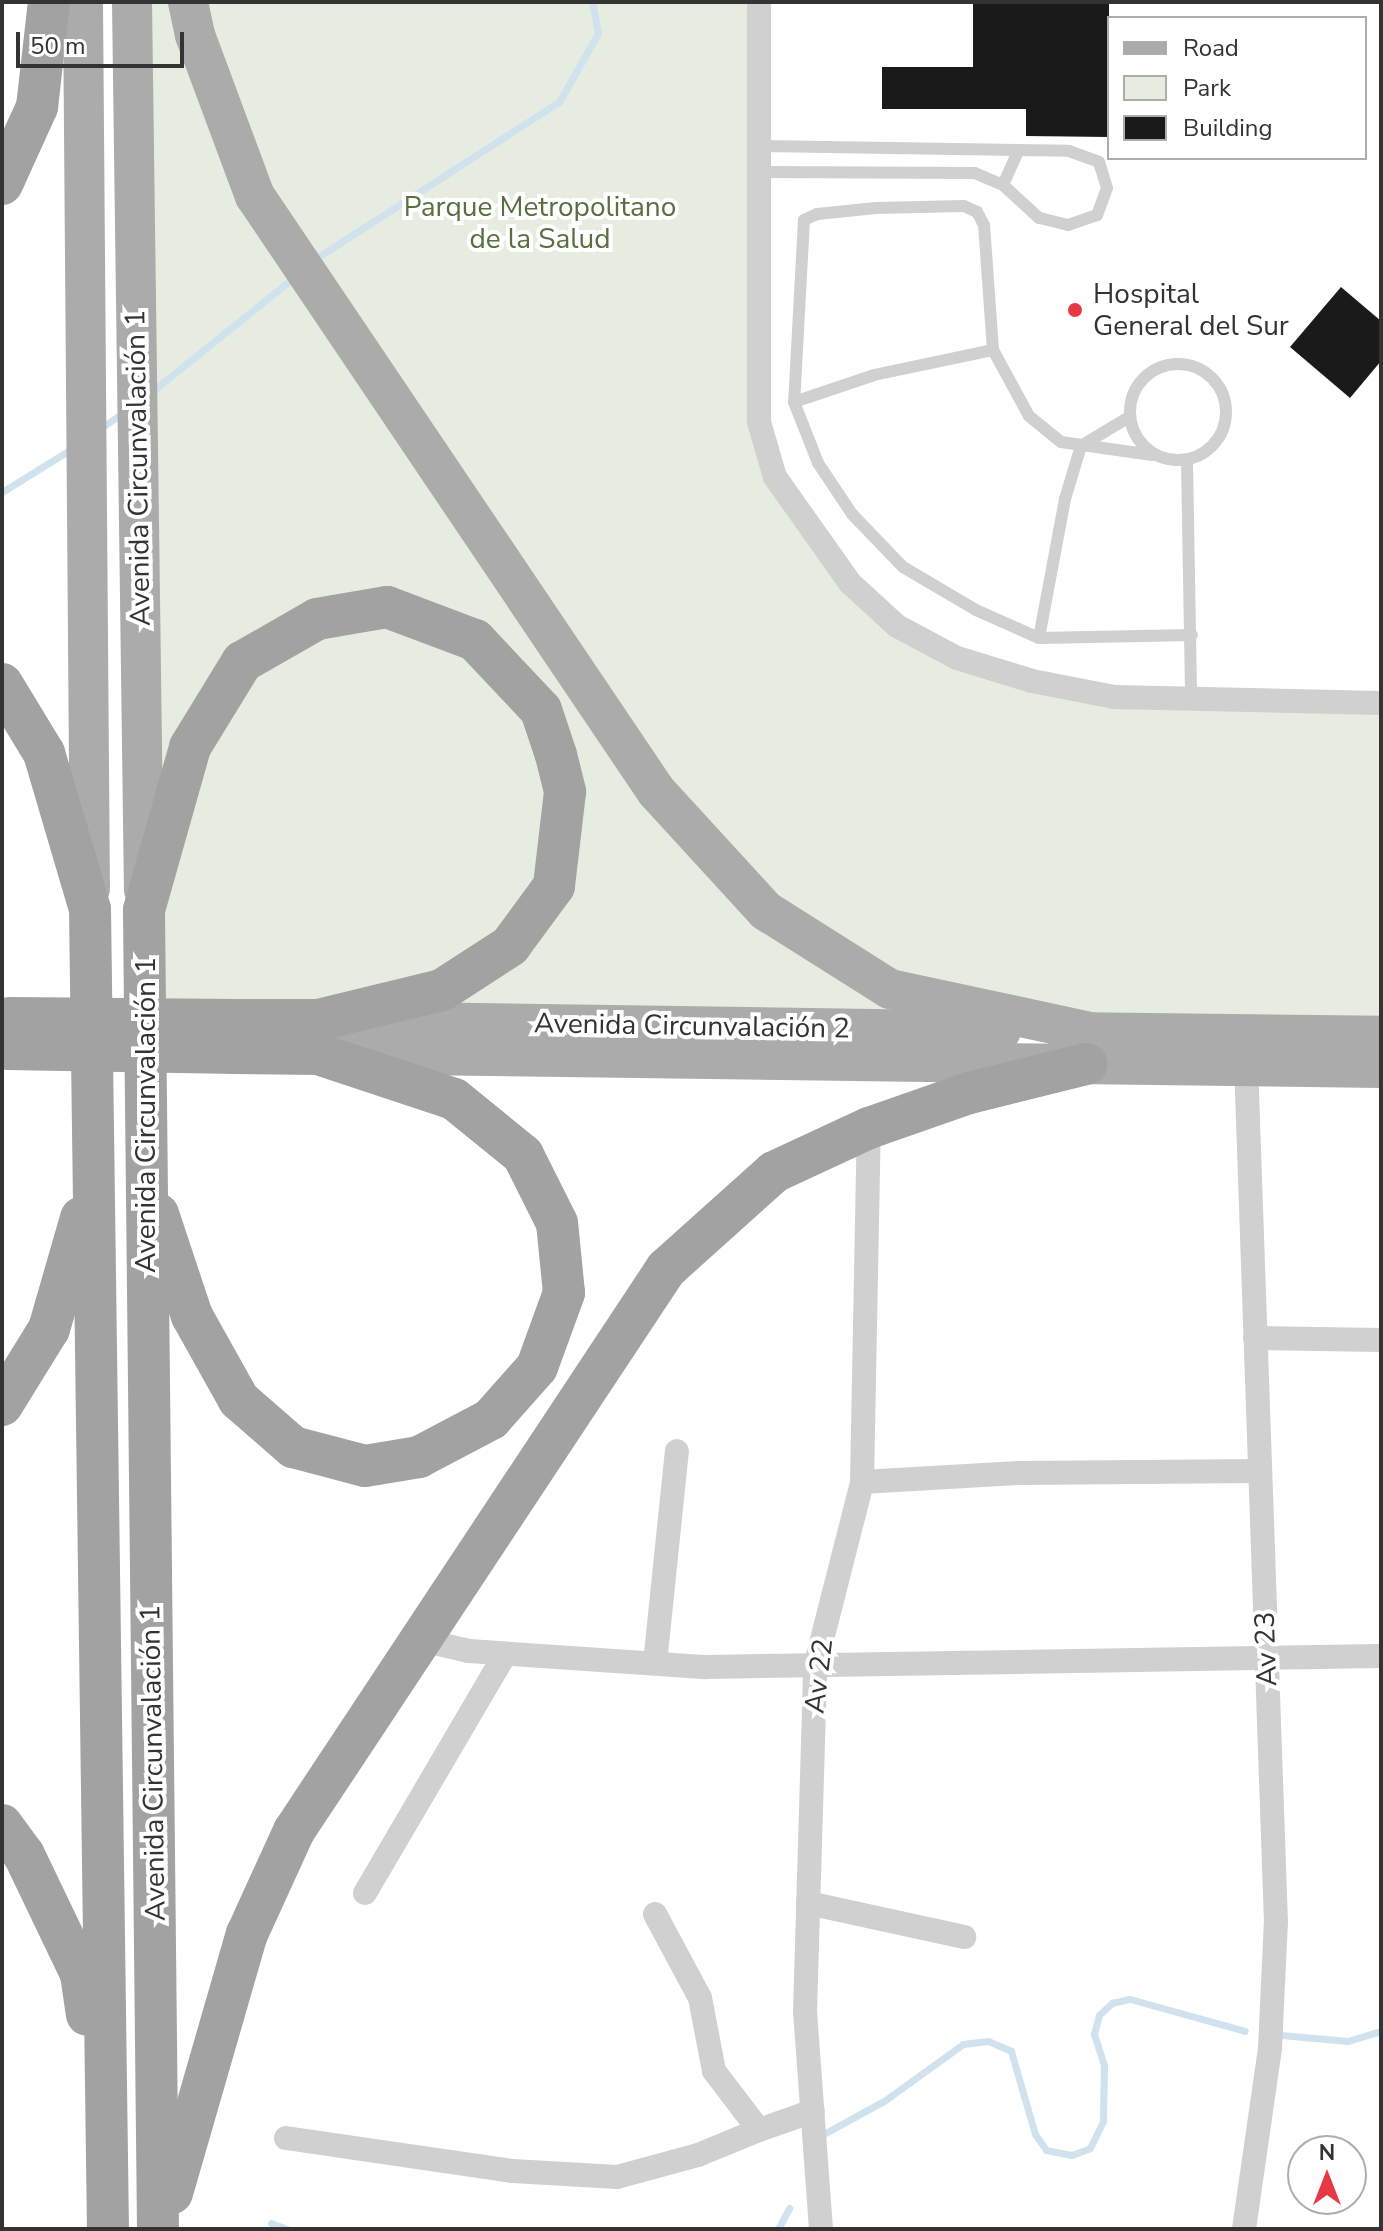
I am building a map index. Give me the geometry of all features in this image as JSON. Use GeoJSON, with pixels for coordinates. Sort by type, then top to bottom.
{"type":"FeatureCollection","features":[{"type":"Feature","properties":{"kind":"highway"},"geometry":{"type":"LineString","coordinates":[[2,184],[37,107],[49,2]]}},
{"type":"Feature","properties":{"kind":"highway"},"geometry":{"type":"LineString","coordinates":[[144,910],[190,747],[242,662],[317,619],[387,607],[475,640],[541,710],[556,755],[565,792],[554,886],[510,946],[442,990],[318,1037]]}},
{"type":"Feature","properties":{"kind":"highway"},"geometry":{"type":"LineString","coordinates":[[2,684],[44,753],[90,909]]}},
{"type":"Feature","properties":{"kind":"highway","name":"Avenida Circunvalación 1"},"geometry":{"type":"LineString","coordinates":[[90,909],[108,2229]]}},
{"type":"Feature","properties":{"kind":"highway","name":"Avenida Circunvalación 1"},"geometry":{"type":"LineString","coordinates":[[144,910],[161,2229]]}},
{"type":"Feature","properties":{"kind":"highway","name":"Avenida Circunvalación 2"},"geometry":{"type":"LineString","coordinates":[[5,1034],[318,1037]]}},
{"type":"Feature","properties":{"kind":"highway"},"geometry":{"type":"LineString","coordinates":[[146,1179],[192,1316],[239,1400],[293,1447],[365,1466],[419,1457],[491,1419],[537,1367],[564,1293],[557,1223],[523,1155],[454,1099],[318,1037]]}},
{"type":"Feature","properties":{"kind":"highway"},"geometry":{"type":"LineString","coordinates":[[161,2229],[212,2041],[247,1934],[294,1831],[666,1269],[774,1172],[869,1128],[1089,1048]]}},
{"type":"Feature","properties":{"kind":"highway"},"geometry":{"type":"LineString","coordinates":[[2,1405],[49,1329],[94,1175]]}},
{"type":"Feature","properties":{"kind":"highway"},"geometry":{"type":"LineString","coordinates":[[2,1825],[24,1855],[81,1974],[107,2147]]}},
{"type":"Feature","properties":{"kind":"main road","name":"Avenida Circunvalación 1"},"geometry":{"type":"LineString","coordinates":[[83,2],[90,909]]}},
{"type":"Feature","properties":{"kind":"main road","name":"Avenida Circunvalación 1"},"geometry":{"type":"LineString","coordinates":[[132,2],[144,910]]}},
{"type":"Feature","properties":{"kind":"main road"},"geometry":{"type":"LineString","coordinates":[[188,2],[195,35],[255,196],[656,791],[766,911],[890,989],[1089,1048]]}},
{"type":"Feature","properties":{"kind":"main road","name":"Avenida Circunvalación 2"},"geometry":{"type":"LineString","coordinates":[[318,1037],[1089,1048],[1381,1036]]}},
{"type":"Feature","properties":{"kind":"main road","name":"Avenida Circunvalación 2"},"geometry":{"type":"LineString","coordinates":[[1089,1048],[1246,1066],[1381,1068]]}},
{"type":"Feature","properties":{"kind":"street"},"geometry":{"type":"LineString","coordinates":[[759,2],[759,422],[775,477],[850,583],[897,626],[957,658],[1032,681],[1114,697],[1381,703]]}},
{"type":"Feature","properties":{"kind":"street"},"geometry":{"type":"LineString","coordinates":[[1342,1036],[1381,1021]]}},
{"type":"Feature","properties":{"kind":"street","name":"Av 23"},"geometry":{"type":"LineString","coordinates":[[1244,2229],[1270,2048],[1276,1923],[1246,1066]]}},
{"type":"Feature","properties":{"kind":"street","name":"Av 22"},"geometry":{"type":"LineString","coordinates":[[821,2229],[805,2012],[815,1667],[862,1482],[869,1128]]}},
{"type":"Feature","properties":{"kind":"street"},"geometry":{"type":"LineString","coordinates":[[1255,1338],[1381,1340]]}},
{"type":"Feature","properties":{"kind":"street"},"geometry":{"type":"LineString","coordinates":[[655,1663],[677,1451]]}},
{"type":"Feature","properties":{"kind":"street"},"geometry":{"type":"LineString","coordinates":[[862,1482],[1020,1473],[1259,1471]]}},
{"type":"Feature","properties":{"kind":"street"},"geometry":{"type":"LineString","coordinates":[[422,1640],[505,1654],[655,1663],[815,1667],[1381,1656]]}},
{"type":"Feature","properties":{"kind":"street"},"geometry":{"type":"LineString","coordinates":[[365,1893],[505,1654]]}},
{"type":"Feature","properties":{"kind":"street"},"geometry":{"type":"LineString","coordinates":[[808,1903],[964,1937]]}},
{"type":"Feature","properties":{"kind":"street"},"geometry":{"type":"LineString","coordinates":[[655,1914],[700,1998],[714,2071],[759,2130]]}},
{"type":"Feature","properties":{"kind":"street"},"geometry":{"type":"LineString","coordinates":[[286,2138],[513,2171],[617,2177],[698,2155],[813,2111]]}},
{"type":"Feature","properties":{"kind":"lane"},"geometry":{"type":"LineString","coordinates":[[759,146],[1018,151],[1089,156],[1099,162],[1105,201],[1097,215],[1068,225],[1039,218],[1003,185],[975,173],[939,169],[759,172]]}},
{"type":"Feature","properties":{"kind":"lane"},"geometry":{"type":"LineString","coordinates":[[1003,185],[1018,151]]}},
{"type":"Feature","properties":{"kind":"lane"},"geometry":{"type":"LineString","coordinates":[[1152,455],[1135,437],[1129,417],[1132,393],[1159,366],[1185,362],[1217,380],[1228,412],[1213,448],[1187,462],[1061,442],[1029,416],[993,350],[985,238],[977,212],[964,206],[817,214],[804,220],[800,235],[794,402],[818,463],[835,489],[903,567],[976,610],[1039,638],[1192,635]]}},
{"type":"Feature","properties":{"kind":"lane"},"geometry":{"type":"LineString","coordinates":[[794,402],[874,375],[993,350]]}},
{"type":"Feature","properties":{"kind":"lane"},"geometry":{"type":"LineString","coordinates":[[1039,638],[1065,499],[1081,446],[1129,417]]}},
{"type":"Feature","properties":{"kind":"lane"},"geometry":{"type":"LineString","coordinates":[[1187,462],[1191,697]]}},
{"type":"Feature","properties":{"kind":"green space","name":"Parque Metropolitano de la Salud"},"geometry":{"type":"Polygon","coordinates":[[[132,2],[759,2],[759,422],[775,477],[897,626],[1032,681],[1381,702],[1381,1021],[145,1019],[132,2]]]}},
{"type":"Feature","properties":{"kind":"building"},"geometry":{"type":"Polygon","coordinates":[[[973,2],[1109,2],[1107,137],[1026,136],[1026,109],[882,109],[882,67],[973,67],[973,2]]]}},
{"type":"Feature","properties":{"kind":"building"},"geometry":{"type":"Polygon","coordinates":[[[1341,287],[1381,321],[1381,361],[1350,398],[1290,347],[1341,287]]]}},
{"type":"Feature","properties":{"kind":"waterway"},"geometry":{"type":"LineString","coordinates":[[315,259],[559,102],[598,33],[592,2]]}},
{"type":"Feature","properties":{"kind":"waterway"},"geometry":{"type":"LineString","coordinates":[[150,393],[287,283]]}},
{"type":"Feature","properties":{"kind":"waterway"},"geometry":{"type":"LineString","coordinates":[[101,428],[124,412]]}},
{"type":"Feature","properties":{"kind":"waterway"},"geometry":{"type":"LineString","coordinates":[[2,492],[71,449]]}},
{"type":"Feature","properties":{"kind":"waterway"},"geometry":{"type":"LineString","coordinates":[[820,2136],[884,2101],[963,2044],[988,2041],[1011,2051],[1035,2134],[1046,2150],[1072,2155],[1090,2148],[1103,2121],[1104,2065],[1094,2034],[1099,2015],[1112,2003],[1130,1999],[1245,2031]]}},
{"type":"Feature","properties":{"kind":"waterway"},"geometry":{"type":"LineString","coordinates":[[1281,2035],[1348,2041],[1381,2031]]}},
{"type":"Feature","properties":{"kind":"waterway"},"geometry":{"type":"LineString","coordinates":[[778,2229],[789,2208]]}},
{"type":"Feature","properties":{"kind":"waterway"},"geometry":{"type":"LineString","coordinates":[[271,2223],[287,2229]]}},
{"type":"Feature","properties":{"kind":"place","name":"Hospital General del Sur"},"geometry":{"type":"Point","coordinates":[1075,310]}}]}
